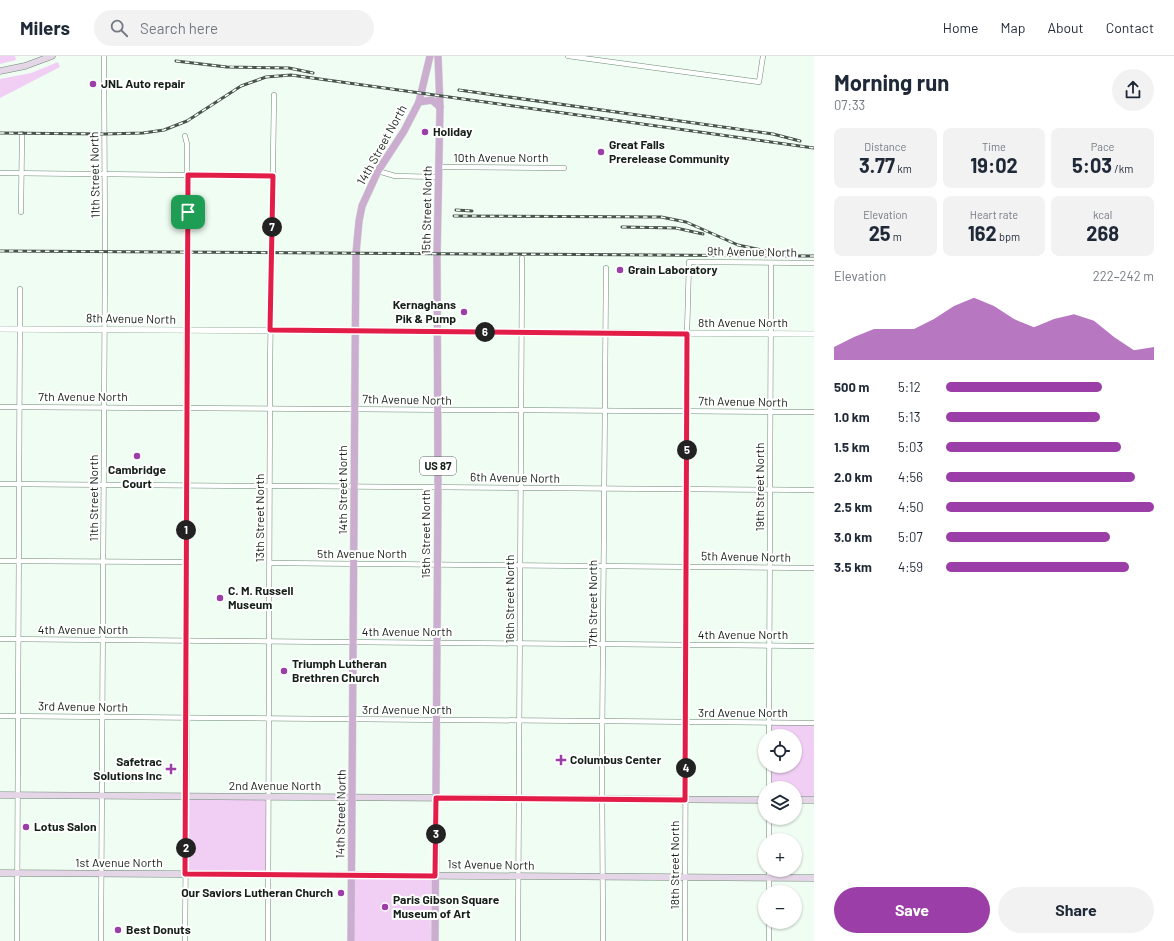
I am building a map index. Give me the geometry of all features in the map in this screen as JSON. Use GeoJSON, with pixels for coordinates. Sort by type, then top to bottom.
{"type":"FeatureCollection","features":[{"type":"Feature","properties":{"kind":"main road"},"geometry":{"type":"LineString","coordinates":[[0,71],[25,66],[52,56]]}},
{"type":"Feature","properties":{"kind":"main road","name":"14th Street North"},"geometry":{"type":"LineString","coordinates":[[351,941],[356,253],[362,206],[378,171],[404,130],[419,102],[430,56]]}},
{"type":"Feature","properties":{"kind":"main road","name":"15th Street North"},"geometry":{"type":"LineString","coordinates":[[435,941],[438,488],[438,332],[436,256],[440,107],[438,56]]}},
{"type":"Feature","properties":{"kind":"main road"},"geometry":{"type":"LineString","coordinates":[[419,102],[432,100],[440,107]]}},
{"type":"Feature","properties":{"kind":"main road","name":"2nd Avenue North"},"geometry":{"type":"LineString","coordinates":[[0,795],[758,800]]}},
{"type":"Feature","properties":{"kind":"main road"},"geometry":{"type":"LineString","coordinates":[[802,800],[814,800]]}},
{"type":"Feature","properties":{"kind":"main road","name":"1st Avenue North"},"geometry":{"type":"LineString","coordinates":[[0,873],[268,876],[814,878]]}},
{"type":"Feature","properties":{"kind":"street","name":"11th Street North"},"geometry":{"type":"LineString","coordinates":[[101,941],[104,484],[104,56]]}},
{"type":"Feature","properties":{"kind":"street"},"geometry":{"type":"LineString","coordinates":[[568,56],[759,82],[763,56]]}},
{"type":"Feature","properties":{"kind":"street","name":"13th Street North"},"geometry":{"type":"LineString","coordinates":[[268,941],[270,719],[270,330],[274,95]]}},
{"type":"Feature","properties":{"kind":"street"},"geometry":{"type":"LineString","coordinates":[[21,212],[22,134]]}},
{"type":"Feature","properties":{"kind":"street"},"geometry":{"type":"LineString","coordinates":[[185,136],[187,144],[188,175],[185,941]]}},
{"type":"Feature","properties":{"kind":"street","name":"10th Avenue North"},"geometry":{"type":"LineString","coordinates":[[439,167],[564,168]]}},
{"type":"Feature","properties":{"kind":"street"},"geometry":{"type":"LineString","coordinates":[[378,171],[387,175],[395,176],[438,177]]}},
{"type":"Feature","properties":{"kind":"street"},"geometry":{"type":"LineString","coordinates":[[0,173],[273,176]]}},
{"type":"Feature","properties":{"kind":"street","name":"16th Street North"},"geometry":{"type":"LineString","coordinates":[[518,941],[522,258]]}},
{"type":"Feature","properties":{"kind":"street","name":"9th Avenue North"},"geometry":{"type":"LineString","coordinates":[[689,262],[814,263]]}},
{"type":"Feature","properties":{"kind":"street","name":"18th Street North"},"geometry":{"type":"LineString","coordinates":[[685,941],[687,334],[689,262]]}},
{"type":"Feature","properties":{"kind":"street","name":"19th Street North"},"geometry":{"type":"LineString","coordinates":[[770,729],[771,263]]}},
{"type":"Feature","properties":{"kind":"street","name":"17th Street North"},"geometry":{"type":"LineString","coordinates":[[603,941],[602,799],[604,333],[606,268]]}},
{"type":"Feature","properties":{"kind":"street"},"geometry":{"type":"LineString","coordinates":[[17,941],[20,289]]}},
{"type":"Feature","properties":{"kind":"street","name":"8th Avenue North"},"geometry":{"type":"LineString","coordinates":[[0,329],[814,334]]}},
{"type":"Feature","properties":{"kind":"street","name":"7th Avenue North"},"geometry":{"type":"LineString","coordinates":[[0,406],[814,412]]}},
{"type":"Feature","properties":{"kind":"street","name":"6th Avenue North"},"geometry":{"type":"LineString","coordinates":[[0,484],[814,490]]}},
{"type":"Feature","properties":{"kind":"street"},"geometry":{"type":"LineString","coordinates":[[0,561],[186,562]]}},
{"type":"Feature","properties":{"kind":"street","name":"5th Avenue North"},"geometry":{"type":"LineString","coordinates":[[270,563],[814,568]]}},
{"type":"Feature","properties":{"kind":"street","name":"4th Avenue North"},"geometry":{"type":"LineString","coordinates":[[0,639],[814,646]]}},
{"type":"Feature","properties":{"kind":"street","name":"3rd Avenue North"},"geometry":{"type":"LineString","coordinates":[[0,716],[187,719],[814,723]]}},
{"type":"Feature","properties":{"kind":"street"},"geometry":{"type":"LineString","coordinates":[[769,878],[769,885]]}},
{"type":"Feature","properties":{"kind":"street"},"geometry":{"type":"LineString","coordinates":[[769,929],[769,941]]}},
{"type":"Feature","properties":{"kind":"shaded area"},"geometry":{"type":"Polygon","coordinates":[[[0,56],[15,56],[16,60],[0,64],[0,56]]]}},
{"type":"Feature","properties":{"kind":"shaded area"},"geometry":{"type":"Polygon","coordinates":[[[58,62],[60,67],[0,98],[0,79],[31,73],[58,62]]]}},
{"type":"Feature","properties":{"kind":"shaded area"},"geometry":{"type":"Polygon","coordinates":[[[770,723],[814,723],[814,800],[802,800],[802,781],[769,781],[769,773],[802,773],[802,729],[770,729],[770,723]]]}},
{"type":"Feature","properties":{"kind":"shaded area"},"geometry":{"type":"Polygon","coordinates":[[[186,797],[269,797],[269,876],[185,874],[186,797]]]}},
{"type":"Feature","properties":{"kind":"shaded area"},"geometry":{"type":"Polygon","coordinates":[[[352,876],[435,876],[435,941],[351,941],[352,876]]]}},
{"type":"Feature","properties":{"kind":"railway"},"geometry":{"type":"LineString","coordinates":[[176,61],[227,67],[289,68],[313,73]]}},
{"type":"Feature","properties":{"kind":"railway"},"geometry":{"type":"LineString","coordinates":[[0,133],[104,134],[143,133],[164,130],[187,121],[241,86],[266,77],[291,75],[814,148]]}},
{"type":"Feature","properties":{"kind":"railway"},"geometry":{"type":"LineString","coordinates":[[459,90],[773,134],[800,141]]}},
{"type":"Feature","properties":{"kind":"railway"},"geometry":{"type":"LineString","coordinates":[[456,210],[472,211]]}},
{"type":"Feature","properties":{"kind":"railway"},"geometry":{"type":"LineString","coordinates":[[454,216],[661,217],[686,222],[738,245],[766,251]]}},
{"type":"Feature","properties":{"kind":"railway"},"geometry":{"type":"LineString","coordinates":[[622,227],[676,228],[703,234]]}},
{"type":"Feature","properties":{"kind":"railway"},"geometry":{"type":"LineString","coordinates":[[0,251],[814,256]]}},
{"type":"Feature","properties":{"kind":"place","name":"JNL Auto repair"},"geometry":{"type":"Point","coordinates":[93,84]}},
{"type":"Feature","properties":{"kind":"place","name":"Holiday"},"geometry":{"type":"Point","coordinates":[425,132]}},
{"type":"Feature","properties":{"kind":"place","name":"Great Falls Prerelease Community"},"geometry":{"type":"Point","coordinates":[601,152]}},
{"type":"Feature","properties":{"kind":"place","name":"Grain Laboratory"},"geometry":{"type":"Point","coordinates":[620,270]}},
{"type":"Feature","properties":{"kind":"place","name":"Kernaghans Pik & Pump"},"geometry":{"type":"Point","coordinates":[464,312]}},
{"type":"Feature","properties":{"kind":"place","name":"Cambridge Court"},"geometry":{"type":"Point","coordinates":[137,456]}},
{"type":"Feature","properties":{"kind":"place","name":"C. M. Russell Museum"},"geometry":{"type":"Point","coordinates":[220,598]}},
{"type":"Feature","properties":{"kind":"place","name":"Triumph Lutheran Brethren Church"},"geometry":{"type":"Point","coordinates":[284,671]}},
{"type":"Feature","properties":{"kind":"place","name":"Columbus Center"},"geometry":{"type":"Point","coordinates":[561,760]}},
{"type":"Feature","properties":{"kind":"place","name":"Safetrac Solutions Inc"},"geometry":{"type":"Point","coordinates":[171,769]}},
{"type":"Feature","properties":{"kind":"place","name":"Lotus Salon"},"geometry":{"type":"Point","coordinates":[26,827]}},
{"type":"Feature","properties":{"kind":"place","name":"Our Saviors Lutheran Church"},"geometry":{"type":"Point","coordinates":[341,893]}},
{"type":"Feature","properties":{"kind":"place","name":"Paris Gibson Square Museum of Art"},"geometry":{"type":"Point","coordinates":[385,907]}},
{"type":"Feature","properties":{"kind":"place","name":"Best Donuts"},"geometry":{"type":"Point","coordinates":[118,930]}},
{"type":"Feature","properties":{"kind":"route"},"geometry":{"type":"LineString","coordinates":[[188,175],[273,176],[270,330],[687,334],[687,645],[685,800],[436,798],[435,876],[268,876],[185,874],[187,719],[186,368],[188,212],[188,175]]}}]}
